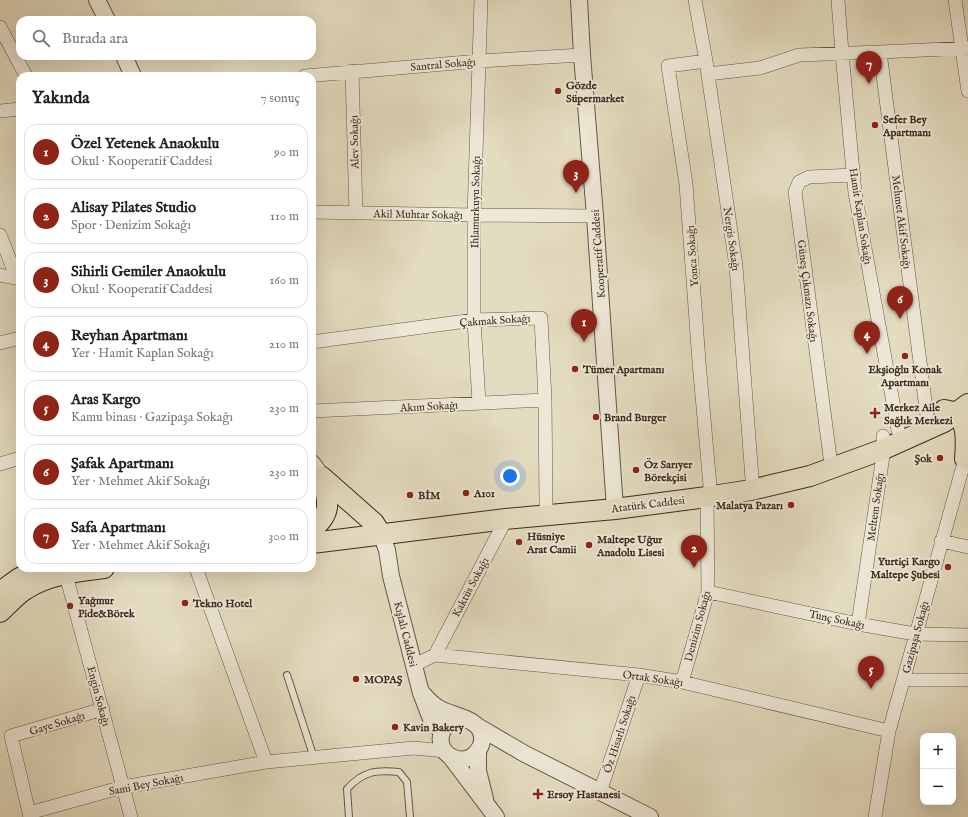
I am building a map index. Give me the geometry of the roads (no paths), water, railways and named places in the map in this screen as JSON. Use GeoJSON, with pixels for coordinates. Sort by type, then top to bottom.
{"type":"FeatureCollection","features":[{"type":"Feature","properties":{"kind":"main road","name":"Atatürk Caddesi"},"geometry":{"type":"LineString","coordinates":[[316,530],[370,529],[506,519],[708,492],[751,490],[810,476],[888,438],[947,413],[968,393]]}},
{"type":"Feature","properties":{"kind":"main road"},"geometry":{"type":"LineString","coordinates":[[947,413],[956,440],[966,452]]}},
{"type":"Feature","properties":{"kind":"main road","name":"Atatürk Caddesi"},"geometry":{"type":"LineString","coordinates":[[708,492],[752,479],[779,474],[888,438]]}},
{"type":"Feature","properties":{"kind":"main road"},"geometry":{"type":"LineString","coordinates":[[317,470],[370,529]]}},
{"type":"Feature","properties":{"kind":"main road"},"geometry":{"type":"LineString","coordinates":[[316,526],[322,520],[327,511],[328,498],[317,470]]}},
{"type":"Feature","properties":{"kind":"main road","name":"Atatürk Caddesi"},"geometry":{"type":"LineString","coordinates":[[316,542],[370,529],[546,504],[614,504]]}},
{"type":"Feature","properties":{"kind":"main road"},"geometry":{"type":"LineString","coordinates":[[0,592],[18,579],[32,572]]}},
{"type":"Feature","properties":{"kind":"main road"},"geometry":{"type":"LineString","coordinates":[[0,612],[24,590],[37,583],[82,572]]}},
{"type":"Feature","properties":{"kind":"street"},"geometry":{"type":"LineString","coordinates":[[97,0],[105,16]]}},
{"type":"Feature","properties":{"kind":"street","name":"Ihlamurkuyu Sokağı"},"geometry":{"type":"LineString","coordinates":[[479,403],[474,320],[474,215],[481,0]]}},
{"type":"Feature","properties":{"kind":"street","name":"Kooperatif Caddesi"},"geometry":{"type":"LineString","coordinates":[[579,0],[614,504]]}},
{"type":"Feature","properties":{"kind":"street","name":"Nergis Sokağı"},"geometry":{"type":"LineString","coordinates":[[695,0],[706,60],[736,266],[752,479]]}},
{"type":"Feature","properties":{"kind":"street","name":"Hamit Kaplan Sokağı"},"geometry":{"type":"LineString","coordinates":[[838,0],[855,193],[888,438]]}},
{"type":"Feature","properties":{"kind":"street"},"geometry":{"type":"LineString","coordinates":[[955,0],[965,48],[968,91]]}},
{"type":"Feature","properties":{"kind":"street"},"geometry":{"type":"LineString","coordinates":[[0,27],[16,57]]}},
{"type":"Feature","properties":{"kind":"street"},"geometry":{"type":"LineString","coordinates":[[708,74],[760,68],[799,55],[965,48]]}},
{"type":"Feature","properties":{"kind":"street","name":"Mehmet Akif Sokağı"},"geometry":{"type":"LineString","coordinates":[[880,52],[947,413]]}},
{"type":"Feature","properties":{"kind":"street","name":"Santral Sokağı"},"geometry":{"type":"LineString","coordinates":[[316,75],[479,61],[582,55]]}},
{"type":"Feature","properties":{"kind":"street"},"geometry":{"type":"LineString","coordinates":[[18,60],[24,72]]}},
{"type":"Feature","properties":{"kind":"street"},"geometry":{"type":"LineString","coordinates":[[126,60],[131,72]]}},
{"type":"Feature","properties":{"kind":"street","name":"Yonca Sokağı"},"geometry":{"type":"LineString","coordinates":[[706,60],[668,66],[686,184],[695,292],[698,362],[708,492]]}},
{"type":"Feature","properties":{"kind":"street","name":"Alev Sokağı"},"geometry":{"type":"LineString","coordinates":[[352,71],[356,213]]}},
{"type":"Feature","properties":{"kind":"street"},"geometry":{"type":"LineString","coordinates":[[0,111],[16,109]]}},
{"type":"Feature","properties":{"kind":"street","name":"Güneş Çıkmazı Sokağı"},"geometry":{"type":"LineString","coordinates":[[830,457],[795,192],[799,182],[809,177],[854,174]]}},
{"type":"Feature","properties":{"kind":"street","name":"Akil Muhtar Sokağı"},"geometry":{"type":"LineString","coordinates":[[316,212],[595,216]]}},
{"type":"Feature","properties":{"kind":"street"},"geometry":{"type":"LineString","coordinates":[[0,235],[16,273]]}},
{"type":"Feature","properties":{"kind":"street"},"geometry":{"type":"LineString","coordinates":[[0,275],[16,278]]}},
{"type":"Feature","properties":{"kind":"street","name":"Çakmak Sokağı"},"geometry":{"type":"LineString","coordinates":[[316,341],[474,320],[541,318],[545,400],[546,504]]}},
{"type":"Feature","properties":{"kind":"street"},"geometry":{"type":"LineString","coordinates":[[0,343],[16,339]]}},
{"type":"Feature","properties":{"kind":"street","name":"Akım Sokağı"},"geometry":{"type":"LineString","coordinates":[[316,412],[545,400]]}},
{"type":"Feature","properties":{"kind":"street","name":"Meltem Sokağı"},"geometry":{"type":"LineString","coordinates":[[858,624],[888,438]]}},
{"type":"Feature","properties":{"kind":"street","name":"Gazipaşa Sokağı"},"geometry":{"type":"LineString","coordinates":[[875,817],[889,731],[966,452]]}},
{"type":"Feature","properties":{"kind":"street"},"geometry":{"type":"LineString","coordinates":[[0,464],[16,459]]}},
{"type":"Feature","properties":{"kind":"street","name":"Denizim Sokağı"},"geometry":{"type":"LineString","coordinates":[[682,682],[708,592],[708,492]]}},
{"type":"Feature","properties":{"kind":"street","name":"Kaktüs Sokağı"},"geometry":{"type":"LineString","coordinates":[[435,655],[506,519]]}},
{"type":"Feature","properties":{"kind":"street","name":"Kışlalı Caddesi"},"geometry":{"type":"LineString","coordinates":[[370,529],[387,550],[421,693],[431,719],[444,744],[491,811]]}},
{"type":"Feature","properties":{"kind":"street"},"geometry":{"type":"LineString","coordinates":[[941,541],[968,547]]}},
{"type":"Feature","properties":{"kind":"street"},"geometry":{"type":"LineString","coordinates":[[197,572],[266,762]]}},
{"type":"Feature","properties":{"kind":"street","name":"Engin Sokağı"},"geometry":{"type":"LineString","coordinates":[[66,575],[131,817]]}},
{"type":"Feature","properties":{"kind":"street","name":"Tunç Sokağı"},"geometry":{"type":"LineString","coordinates":[[708,592],[858,624],[915,634],[968,635]]}},
{"type":"Feature","properties":{"kind":"street"},"geometry":{"type":"LineString","coordinates":[[414,665],[435,655]]}},
{"type":"Feature","properties":{"kind":"street","name":"Ortak Sokağı"},"geometry":{"type":"LineString","coordinates":[[435,655],[639,675],[682,682],[889,731]]}},
{"type":"Feature","properties":{"kind":"street","name":"Öz Hisarlı Sokağı"},"geometry":{"type":"LineString","coordinates":[[600,792],[639,675]]}},
{"type":"Feature","properties":{"kind":"street"},"geometry":{"type":"LineString","coordinates":[[904,680],[968,680]]}},
{"type":"Feature","properties":{"kind":"street"},"geometry":{"type":"LineString","coordinates":[[421,693],[431,704],[462,718],[468,719],[477,726],[526,754],[650,817]]}},
{"type":"Feature","properties":{"kind":"street","name":"Gaye Sokağı"},"geometry":{"type":"LineString","coordinates":[[29,815],[11,736],[103,709]]}},
{"type":"Feature","properties":{"kind":"street"},"geometry":{"type":"LineString","coordinates":[[462,718],[451,721],[445,726],[444,744],[456,759],[467,759],[474,755],[479,748],[482,741],[482,736],[477,726]]}},
{"type":"Feature","properties":{"kind":"street","name":"Sami Bey Sokağı"},"geometry":{"type":"LineString","coordinates":[[29,815],[123,787],[266,762],[444,744]]}},
{"type":"Feature","properties":{"kind":"street"},"geometry":{"type":"LineString","coordinates":[[479,748],[489,745],[526,754]]}},
{"type":"Feature","properties":{"kind":"street"},"geometry":{"type":"LineString","coordinates":[[479,748],[478,771],[491,811]]}},
{"type":"Feature","properties":{"kind":"lane"},"geometry":{"type":"LineString","coordinates":[[287,675],[314,758]]}},
{"type":"Feature","properties":{"kind":"lane"},"geometry":{"type":"LineString","coordinates":[[349,817],[347,789],[353,782],[363,776],[380,771],[399,772],[407,782],[410,817]]}},
{"type":"Feature","properties":{"kind":"place","name":"Safa Apartmanı"},"geometry":{"type":"Point","coordinates":[869,84]}},
{"type":"Feature","properties":{"kind":"place","name":"Gözde Süpermarket"},"geometry":{"type":"Point","coordinates":[558,91]}},
{"type":"Feature","properties":{"kind":"place","name":"Sefer Bey Apartmanı"},"geometry":{"type":"Point","coordinates":[875,125]}},
{"type":"Feature","properties":{"kind":"place","name":"Sihirli Gemiler Anaokulu"},"geometry":{"type":"Point","coordinates":[576,193]}},
{"type":"Feature","properties":{"kind":"place","name":"Şafak Apartmanı"},"geometry":{"type":"Point","coordinates":[900,319]}},
{"type":"Feature","properties":{"kind":"place","name":"Özel Yetenek Anaokulu"},"geometry":{"type":"Point","coordinates":[584,342]}},
{"type":"Feature","properties":{"kind":"place","name":"Reyhan Apartmanı"},"geometry":{"type":"Point","coordinates":[867,354]}},
{"type":"Feature","properties":{"kind":"place","name":"Ekşioğlu Konak Apartmanı"},"geometry":{"type":"Point","coordinates":[905,356]}},
{"type":"Feature","properties":{"kind":"place","name":"Tümer Apartmanı"},"geometry":{"type":"Point","coordinates":[575,369]}},
{"type":"Feature","properties":{"kind":"place","name":"Merkez Aile Sağlık Merkezi"},"geometry":{"type":"Point","coordinates":[875,413]}},
{"type":"Feature","properties":{"kind":"place","name":"Brand Burger"},"geometry":{"type":"Point","coordinates":[596,417]}},
{"type":"Feature","properties":{"kind":"place","name":"Şok"},"geometry":{"type":"Point","coordinates":[940,458]}},
{"type":"Feature","properties":{"kind":"place","name":"Öz Sarıyer Börekçisi"},"geometry":{"type":"Point","coordinates":[636,470]}},
{"type":"Feature","properties":{"kind":"place","name":"A101"},"geometry":{"type":"Point","coordinates":[466,493]}},
{"type":"Feature","properties":{"kind":"place","name":"BİM"},"geometry":{"type":"Point","coordinates":[410,495]}},
{"type":"Feature","properties":{"kind":"place","name":"Malatya Pazarı"},"geometry":{"type":"Point","coordinates":[791,505]}},
{"type":"Feature","properties":{"kind":"place","name":"Hüsniye Arat Camii"},"geometry":{"type":"Point","coordinates":[519,542]}},
{"type":"Feature","properties":{"kind":"place","name":"Maltepe Uğur Anadolu Lisesi"},"geometry":{"type":"Point","coordinates":[589,545]}},
{"type":"Feature","properties":{"kind":"place","name":"Yurtiçi Kargo Maltepe Şubesi"},"geometry":{"type":"Point","coordinates":[948,567]}},
{"type":"Feature","properties":{"kind":"place","name":"Alisay Pilates Studio"},"geometry":{"type":"Point","coordinates":[694,568]}},
{"type":"Feature","properties":{"kind":"place","name":"Tekno Hotel"},"geometry":{"type":"Point","coordinates":[185,603]}},
{"type":"Feature","properties":{"kind":"place","name":"Yağmur Pide&Börek"},"geometry":{"type":"Point","coordinates":[70,606]}},
{"type":"Feature","properties":{"kind":"place","name":"MOPAŞ"},"geometry":{"type":"Point","coordinates":[356,679]}},
{"type":"Feature","properties":{"kind":"place","name":"Aras Kargo"},"geometry":{"type":"Point","coordinates":[871,689]}},
{"type":"Feature","properties":{"kind":"place","name":"Kavin Bakery"},"geometry":{"type":"Point","coordinates":[395,727]}},
{"type":"Feature","properties":{"kind":"place","name":"Ersoy Hastanesi"},"geometry":{"type":"Point","coordinates":[538,794]}}]}
